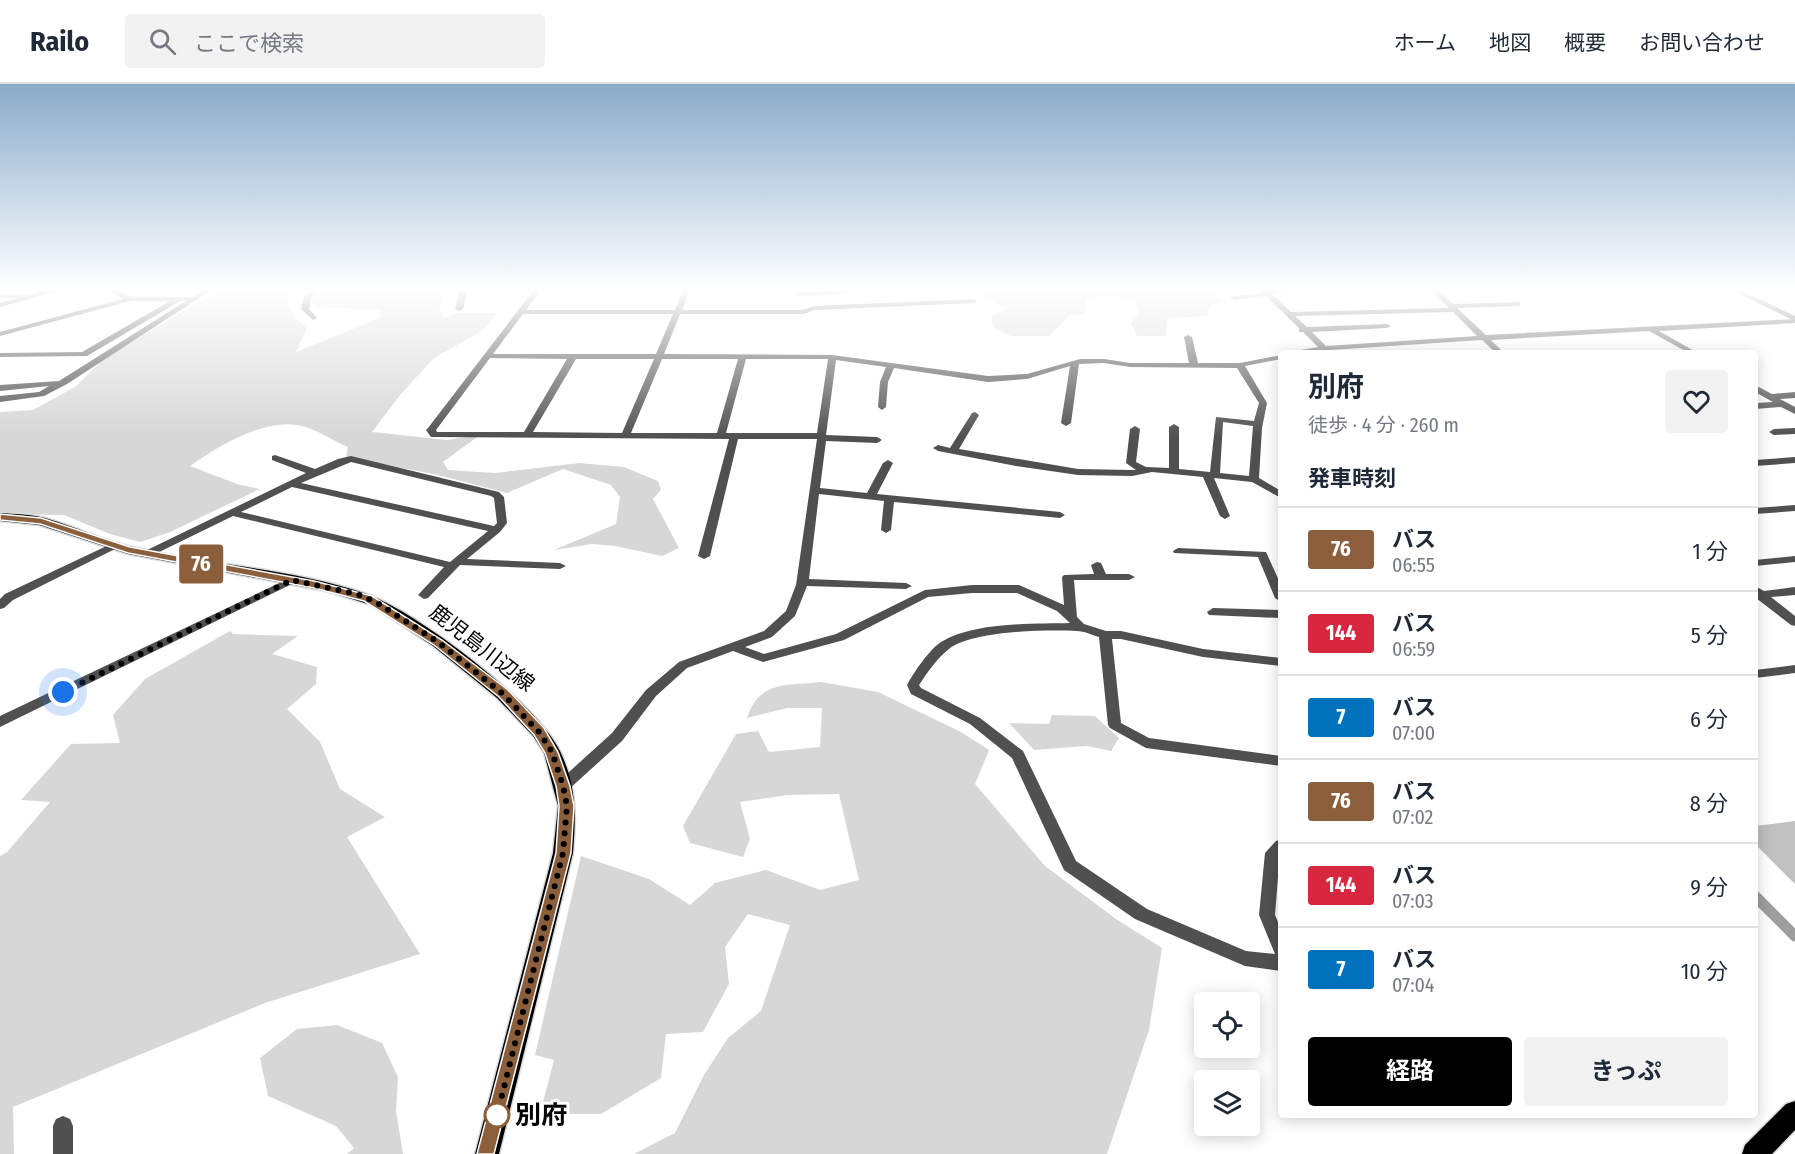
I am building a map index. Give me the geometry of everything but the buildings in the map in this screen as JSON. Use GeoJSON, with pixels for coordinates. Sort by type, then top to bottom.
{"type":"FeatureCollection","features":[{"type":"Feature","properties":{"kind":"main road","name":"鹿児島川辺線"},"geometry":{"type":"LineString","coordinates":[[0,518],[41,521],[113,546],[292,580],[368,598],[438,642],[503,694],[525,715],[552,752],[563,786],[567,806],[563,853],[487,1154]]}},
{"type":"Feature","properties":{"kind":"main road"},"geometry":{"type":"LineString","coordinates":[[1756,1153],[1795,1113]]}},
{"type":"Feature","properties":{"kind":"street"},"geometry":{"type":"LineString","coordinates":[[0,355],[84,354],[113,337]]}},
{"type":"Feature","properties":{"kind":"street"},"geometry":{"type":"LineString","coordinates":[[0,399],[41,394],[136,337]]}},
{"type":"Feature","properties":{"kind":"street"},"geometry":{"type":"LineString","coordinates":[[502,337],[430,430],[435,435],[734,435],[877,440]]}},
{"type":"Feature","properties":{"kind":"street"},"geometry":{"type":"LineString","coordinates":[[626,435],[666,337]]}},
{"type":"Feature","properties":{"kind":"street"},"geometry":{"type":"LineString","coordinates":[[1188,337],[1194,366]]}},
{"type":"Feature","properties":{"kind":"street"},"geometry":{"type":"LineString","coordinates":[[1310,337],[1326,350],[1525,337]]}},
{"type":"Feature","properties":{"kind":"street"},"geometry":{"type":"LineString","coordinates":[[1486,337],[1497,350]]}},
{"type":"Feature","properties":{"kind":"street"},"geometry":{"type":"LineString","coordinates":[[1664,337],[1688,350]]}},
{"type":"Feature","properties":{"kind":"street"},"geometry":{"type":"LineString","coordinates":[[488,356],[832,357],[988,379],[1027,376],[1075,362],[1104,361],[1130,365],[1240,365],[1278,358]]}},
{"type":"Feature","properties":{"kind":"street"},"geometry":{"type":"LineString","coordinates":[[526,435],[573,356]]}},
{"type":"Feature","properties":{"kind":"street"},"geometry":{"type":"LineString","coordinates":[[721,435],[743,356]]}},
{"type":"Feature","properties":{"kind":"street"},"geometry":{"type":"LineString","coordinates":[[563,786],[617,737],[651,693],[683,665],[718,650],[768,634],[791,613],[802,582],[832,357]]}},
{"type":"Feature","properties":{"kind":"street"},"geometry":{"type":"LineString","coordinates":[[1066,423],[1075,362]]}},
{"type":"Feature","properties":{"kind":"street"},"geometry":{"type":"LineString","coordinates":[[1240,365],[1263,403],[1258,424],[1254,479]]}},
{"type":"Feature","properties":{"kind":"street"},"geometry":{"type":"LineString","coordinates":[[882,407],[884,382],[891,366]]}},
{"type":"Feature","properties":{"kind":"street"},"geometry":{"type":"LineString","coordinates":[[0,388],[64,382]]}},
{"type":"Feature","properties":{"kind":"street"},"geometry":{"type":"LineString","coordinates":[[1758,390],[1795,411]]}},
{"type":"Feature","properties":{"kind":"street"},"geometry":{"type":"LineString","coordinates":[[1770,397],[1795,395]]}},
{"type":"Feature","properties":{"kind":"street"},"geometry":{"type":"LineString","coordinates":[[1758,406],[1783,404]]}},
{"type":"Feature","properties":{"kind":"street"},"geometry":{"type":"LineString","coordinates":[[953,451],[975,415]]}},
{"type":"Feature","properties":{"kind":"street"},"geometry":{"type":"LineString","coordinates":[[1225,516],[1211,474],[1219,419],[1258,424]]}},
{"type":"Feature","properties":{"kind":"street"},"geometry":{"type":"LineString","coordinates":[[1174,428],[1174,471]]}},
{"type":"Feature","properties":{"kind":"street"},"geometry":{"type":"LineString","coordinates":[[1135,429],[1131,463],[1146,471]]}},
{"type":"Feature","properties":{"kind":"street"},"geometry":{"type":"LineString","coordinates":[[1774,432],[1795,431]]}},
{"type":"Feature","properties":{"kind":"street"},"geometry":{"type":"LineString","coordinates":[[704,556],[734,435]]}},
{"type":"Feature","properties":{"kind":"street"},"geometry":{"type":"LineString","coordinates":[[938,448],[1088,472],[1138,474],[1152,469],[1254,479],[1278,493]]}},
{"type":"Feature","properties":{"kind":"street"},"geometry":{"type":"LineString","coordinates":[[275,458],[315,473]]}},
{"type":"Feature","properties":{"kind":"street"},"geometry":{"type":"LineString","coordinates":[[147,554],[291,484],[341,461],[351,459],[495,494],[499,497],[502,523],[424,595]]}},
{"type":"Feature","properties":{"kind":"street"},"geometry":{"type":"LineString","coordinates":[[1758,463],[1795,460]]}},
{"type":"Feature","properties":{"kind":"street"},"geometry":{"type":"LineString","coordinates":[[870,497],[888,463]]}},
{"type":"Feature","properties":{"kind":"street"},"geometry":{"type":"LineString","coordinates":[[291,484],[496,530]]}},
{"type":"Feature","properties":{"kind":"street"},"geometry":{"type":"LineString","coordinates":[[815,491],[1060,515]]}},
{"type":"Feature","properties":{"kind":"street"},"geometry":{"type":"LineString","coordinates":[[886,530],[889,499]]}},
{"type":"Feature","properties":{"kind":"street"},"geometry":{"type":"LineString","coordinates":[[1758,511],[1795,508]]}},
{"type":"Feature","properties":{"kind":"street"},"geometry":{"type":"LineString","coordinates":[[232,513],[455,564],[560,566]]}},
{"type":"Feature","properties":{"kind":"street"},"geometry":{"type":"LineString","coordinates":[[0,605],[9,597],[113,546]]}},
{"type":"Feature","properties":{"kind":"street"},"geometry":{"type":"LineString","coordinates":[[1178,551],[1262,554],[1278,591]]}},
{"type":"Feature","properties":{"kind":"street"},"geometry":{"type":"LineString","coordinates":[[1758,563],[1795,559]]}},
{"type":"Feature","properties":{"kind":"street"},"geometry":{"type":"LineString","coordinates":[[1076,623],[1068,577],[1099,571],[1129,577]]}},
{"type":"Feature","properties":{"kind":"street"},"geometry":{"type":"LineString","coordinates":[[0,722],[292,580]]}},
{"type":"Feature","properties":{"kind":"street"},"geometry":{"type":"LineString","coordinates":[[802,582],[906,586]]}},
{"type":"Feature","properties":{"kind":"street"},"geometry":{"type":"LineString","coordinates":[[733,647],[763,658],[840,637],[925,594],[972,590],[1018,590],[1060,608],[1076,623],[1105,634],[1121,634],[1203,653],[1278,662]]}},
{"type":"Feature","properties":{"kind":"street"},"geometry":{"type":"LineString","coordinates":[[1758,592],[1795,591]]}},
{"type":"Feature","properties":{"kind":"street"},"geometry":{"type":"LineString","coordinates":[[1758,592],[1795,622]]}},
{"type":"Feature","properties":{"kind":"street"},"geometry":{"type":"LineString","coordinates":[[1213,612],[1278,614]]}},
{"type":"Feature","properties":{"kind":"street"},"geometry":{"type":"LineString","coordinates":[[1076,623],[974,634],[945,645],[920,673],[913,685],[916,691],[975,721],[1018,755],[1070,865],[1141,914],[1245,958],[1278,963]]}},
{"type":"Feature","properties":{"kind":"street"},"geometry":{"type":"LineString","coordinates":[[1105,634],[1115,724],[1146,743],[1278,761]]}},
{"type":"Feature","properties":{"kind":"street"},"geometry":{"type":"LineString","coordinates":[[1758,674],[1795,669]]}},
{"type":"Feature","properties":{"kind":"street"},"geometry":{"type":"LineString","coordinates":[[1278,848],[1274,853],[1267,915],[1278,942]]}},
{"type":"Feature","properties":{"kind":"street"},"geometry":{"type":"LineString","coordinates":[[63,1126],[63,1154]]}},
{"type":"Feature","properties":{"kind":"shaded area"},"geometry":{"type":"Polygon","coordinates":[[[140,337],[303,337],[296,352],[333,337],[471,337],[434,358],[400,395],[372,432],[447,440],[480,435],[443,462],[448,470],[495,473],[579,463],[624,467],[658,481],[661,490],[653,499],[679,548],[662,556],[615,546],[592,544],[554,550],[616,524],[620,497],[611,485],[563,469],[507,493],[438,475],[346,457],[348,447],[309,428],[284,424],[255,430],[241,436],[190,466],[237,484],[260,489],[170,532],[140,542],[110,534],[64,515],[0,514],[0,412],[33,410],[75,387],[105,358],[140,337]]]}},
{"type":"Feature","properties":{"kind":"shaded area"},"geometry":{"type":"Polygon","coordinates":[[[230,631],[233,634],[298,636],[272,654],[317,667],[316,684],[287,709],[320,742],[340,789],[385,817],[347,837],[420,954],[265,1003],[13,1107],[14,1154],[0,1154],[0,856],[7,852],[50,802],[21,800],[71,744],[120,743],[113,715],[145,679],[230,631]]]}},
{"type":"Feature","properties":{"kind":"shaded area"},"geometry":{"type":"Polygon","coordinates":[[[821,682],[878,692],[961,732],[989,750],[975,784],[1045,866],[1116,919],[1162,948],[1149,1030],[1107,1154],[634,1154],[675,1133],[704,1075],[728,1038],[761,1011],[790,925],[748,914],[725,947],[729,984],[703,1032],[666,1034],[661,1078],[601,1114],[540,1114],[554,1060],[535,1055],[581,856],[649,879],[690,905],[715,883],[766,870],[820,890],[859,880],[839,794],[788,795],[740,802],[750,839],[743,857],[690,843],[683,826],[736,734],[758,731],[769,752],[820,747],[822,708],[787,708],[747,718],[752,706],[767,691],[786,685],[821,682]]]}},
{"type":"Feature","properties":{"kind":"shaded area"},"geometry":{"type":"Polygon","coordinates":[[[1052,715],[1095,716],[1119,738],[1111,751],[1087,746],[1034,750],[1009,723],[1049,724],[1052,715]]]}},
{"type":"Feature","properties":{"kind":"shaded area"},"geometry":{"type":"Polygon","coordinates":[[[337,1025],[382,1043],[398,1077],[396,1111],[403,1154],[347,1154],[354,1148],[336,1126],[268,1096],[260,1058],[297,1029],[337,1025]]]}},
{"type":"Feature","properties":{"kind":"waterway"},"geometry":{"type":"LineString","coordinates":[[1758,899],[1795,936]]}},
{"type":"Feature","properties":{"kind":"bus line","name":"76"},"geometry":{"type":"LineString","coordinates":[[0,518],[41,521],[128,550],[314,584],[368,598],[438,642],[503,694],[539,732],[552,752],[567,806],[563,853],[487,1154]]}},
{"type":"Feature","properties":{"kind":"place","name":"別府"},"geometry":{"type":"Point","coordinates":[497,1115]}},
{"type":"Feature","properties":{"kind":"route"},"geometry":{"type":"LineString","coordinates":[[63,692],[292,580],[357,594],[376,602],[438,642],[520,710],[552,752],[567,806],[563,853],[497,1115]]}}]}
